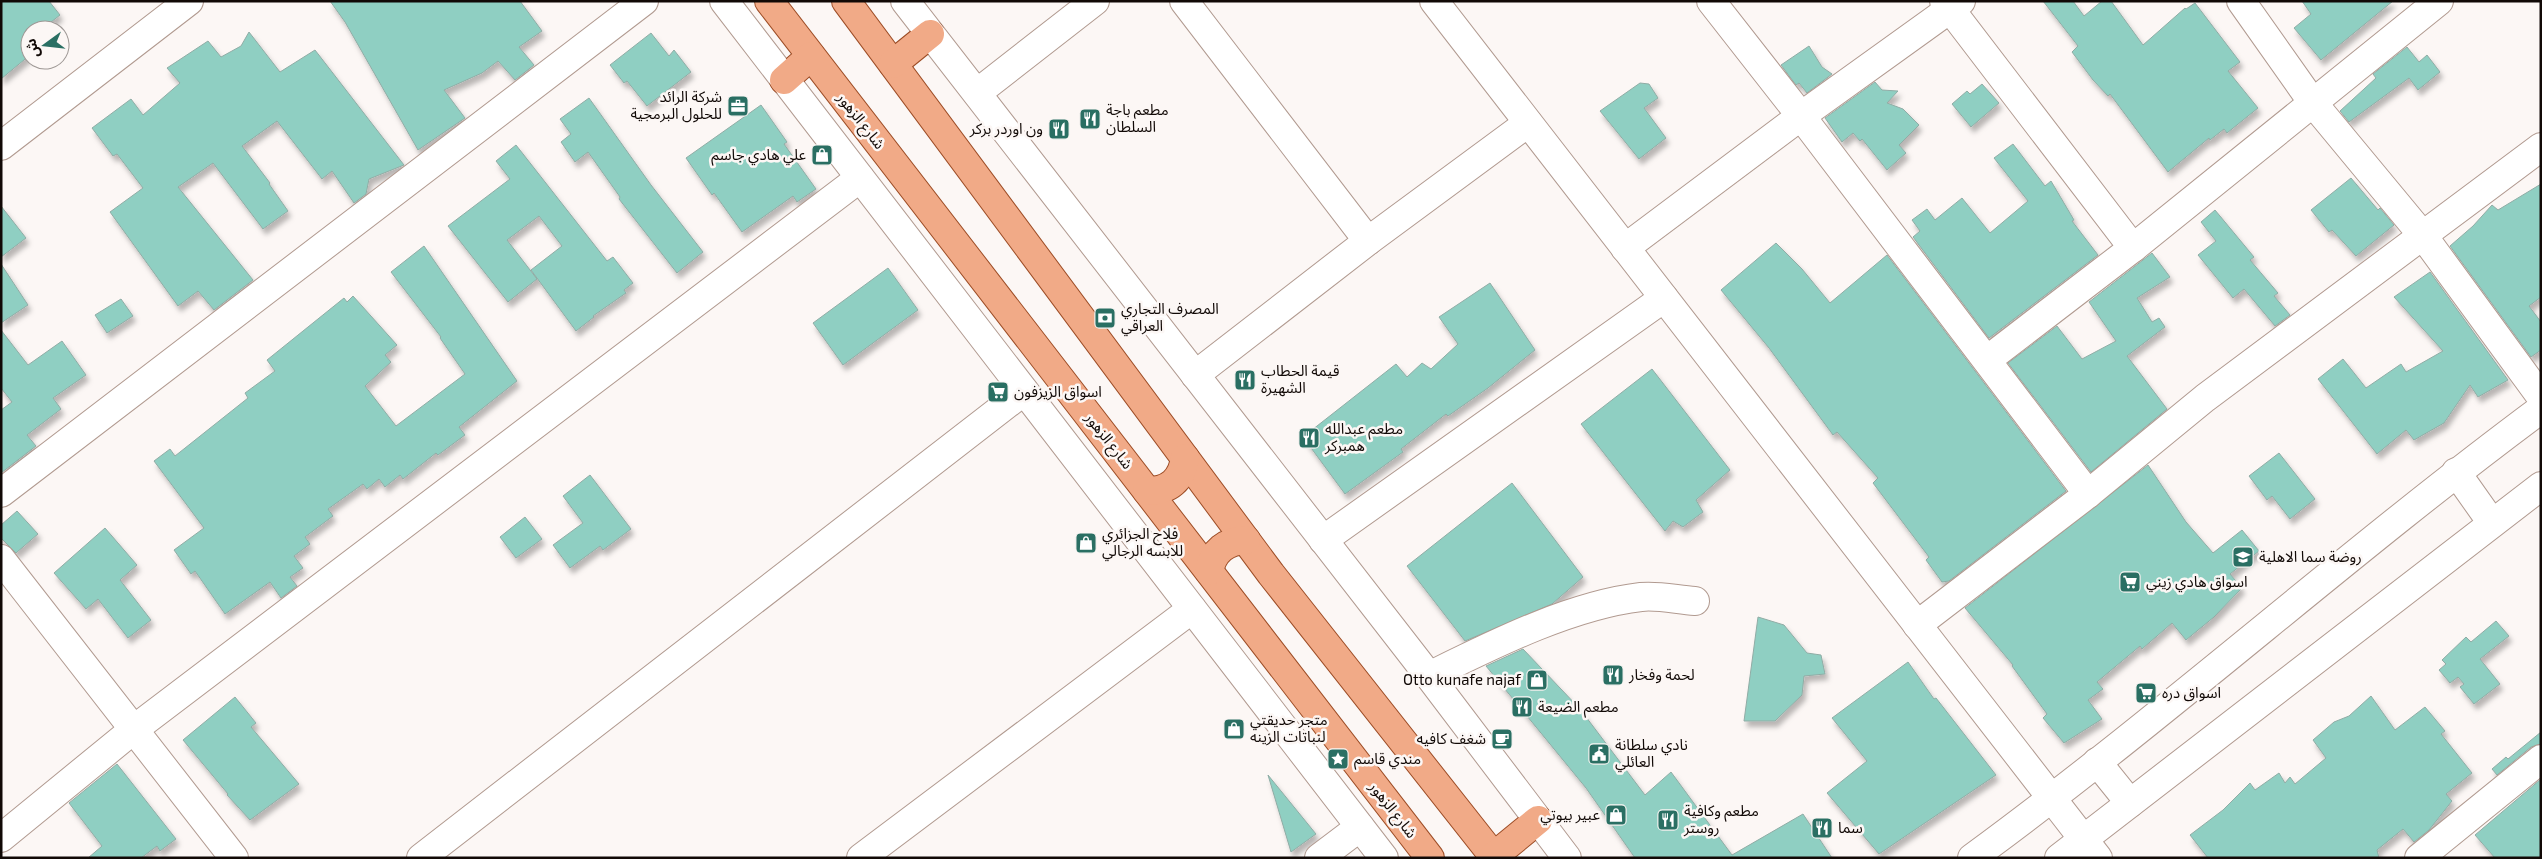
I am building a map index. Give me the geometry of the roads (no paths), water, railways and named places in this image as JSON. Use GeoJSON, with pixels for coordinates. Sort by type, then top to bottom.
{"type":"FeatureCollection","features":[{"type":"Feature","properties":{"kind":"main road","name":"شارع الزهور"},"geometry":{"type":"LineString","coordinates":[[769,1],[1430,858]]}},
{"type":"Feature","properties":{"kind":"main road"},"geometry":{"type":"LineString","coordinates":[[846,1],[1246,540],[1494,857],[1538,820]]}},
{"type":"Feature","properties":{"kind":"main road"},"geometry":{"type":"LineString","coordinates":[[893,64],[930,34]]}},
{"type":"Feature","properties":{"kind":"main road"},"geometry":{"type":"LineString","coordinates":[[784,80],[811,56]]}},
{"type":"Feature","properties":{"kind":"main road"},"geometry":{"type":"LineString","coordinates":[[1147,491],[1157,491],[1174,483],[1183,468],[1184,458]]}},
{"type":"Feature","properties":{"kind":"main road"},"geometry":{"type":"LineString","coordinates":[[1209,571],[1211,562],[1221,548],[1237,541],[1246,540]]}},
{"type":"Feature","properties":{"kind":"street"},"geometry":{"type":"LineString","coordinates":[[1,146],[189,1]]}},
{"type":"Feature","properties":{"kind":"street"},"geometry":{"type":"LineString","coordinates":[[1,493],[644,1]]}},
{"type":"Feature","properties":{"kind":"street"},"geometry":{"type":"LineString","coordinates":[[724,1],[1384,858]]}},
{"type":"Feature","properties":{"kind":"street"},"geometry":{"type":"LineString","coordinates":[[905,1],[1429,676],[1567,858]]}},
{"type":"Feature","properties":{"kind":"street"},"geometry":{"type":"LineString","coordinates":[[977,93],[1095,1]]}},
{"type":"Feature","properties":{"kind":"street"},"geometry":{"type":"LineString","coordinates":[[1184,1],[1368,240]]}},
{"type":"Feature","properties":{"kind":"street"},"geometry":{"type":"LineString","coordinates":[[1434,1],[2091,848]]}},
{"type":"Feature","properties":{"kind":"street"},"geometry":{"type":"LineString","coordinates":[[1711,1],[1801,116],[2088,494]]}},
{"type":"Feature","properties":{"kind":"street"},"geometry":{"type":"LineString","coordinates":[[2241,1],[2313,103],[2424,237],[2541,397]]}},
{"type":"Feature","properties":{"kind":"street"},"geometry":{"type":"LineString","coordinates":[[1987,360],[2133,248],[2439,1]]}},
{"type":"Feature","properties":{"kind":"street"},"geometry":{"type":"LineString","coordinates":[[1625,248],[1952,4],[2133,248]]}},
{"type":"Feature","properties":{"kind":"street"},"geometry":{"type":"LineString","coordinates":[[1195,375],[1368,240],[1528,123]]}},
{"type":"Feature","properties":{"kind":"street"},"geometry":{"type":"LineString","coordinates":[[1917,625],[2088,494],[2205,398],[2424,237],[2541,147]]}},
{"type":"Feature","properties":{"kind":"street"},"geometry":{"type":"LineString","coordinates":[[1,838],[133,730],[860,178]]}},
{"type":"Feature","properties":{"kind":"street"},"geometry":{"type":"LineString","coordinates":[[1323,540],[1664,298]]}},
{"type":"Feature","properties":{"kind":"street"},"geometry":{"type":"LineString","coordinates":[[421,858],[1024,391]]}},
{"type":"Feature","properties":{"kind":"street"},"geometry":{"type":"LineString","coordinates":[[1972,858],[2052,799],[2456,472],[2541,409]]}},
{"type":"Feature","properties":{"kind":"street"},"geometry":{"type":"LineString","coordinates":[[2456,472],[2492,523]]}},
{"type":"Feature","properties":{"kind":"street"},"geometry":{"type":"LineString","coordinates":[[2059,858],[2091,848],[2130,803],[2541,486]]}},
{"type":"Feature","properties":{"kind":"street"},"geometry":{"type":"LineString","coordinates":[[1,559],[234,858]]}},
{"type":"Feature","properties":{"kind":"street"},"geometry":{"type":"LineString","coordinates":[[1429,676],[1511,636],[1597,605],[1643,597],[1695,601]]}},
{"type":"Feature","properties":{"kind":"street"},"geometry":{"type":"LineString","coordinates":[[861,858],[1192,609]]}},
{"type":"Feature","properties":{"kind":"street"},"geometry":{"type":"LineString","coordinates":[[2419,858],[2541,760]]}},
{"type":"Feature","properties":{"kind":"street"},"geometry":{"type":"LineString","coordinates":[[2097,762],[2130,803]]}},
{"type":"Feature","properties":{"kind":"street"},"geometry":{"type":"LineString","coordinates":[[1319,858],[1360,827]]}},
{"type":"Feature","properties":{"kind":"place","name":"شركة الرائد للحلول البرمجية"},"geometry":{"type":"Point","coordinates":[738,106]}},
{"type":"Feature","properties":{"kind":"place","name":"مطعم باجة السلطان"},"geometry":{"type":"Point","coordinates":[1090,119]}},
{"type":"Feature","properties":{"kind":"place","name":"ون اوردر بركر"},"geometry":{"type":"Point","coordinates":[1059,129]}},
{"type":"Feature","properties":{"kind":"place","name":"علي هادي جاسم"},"geometry":{"type":"Point","coordinates":[822,155]}},
{"type":"Feature","properties":{"kind":"place","name":"المصرف التجاري العراقي"},"geometry":{"type":"Point","coordinates":[1105,318]}},
{"type":"Feature","properties":{"kind":"place","name":"قيمة الحطاب الشهيرة"},"geometry":{"type":"Point","coordinates":[1245,380]}},
{"type":"Feature","properties":{"kind":"place","name":"اسواق الزيزفون"},"geometry":{"type":"Point","coordinates":[998,392]}},
{"type":"Feature","properties":{"kind":"place","name":"مطعم عبدالله همبركر"},"geometry":{"type":"Point","coordinates":[1309,438]}},
{"type":"Feature","properties":{"kind":"place","name":"فلاح الجزائري للابسه الرجالي"},"geometry":{"type":"Point","coordinates":[1086,543]}},
{"type":"Feature","properties":{"kind":"place","name":"روضة سما الاهلية"},"geometry":{"type":"Point","coordinates":[2243,557]}},
{"type":"Feature","properties":{"kind":"place","name":"اسواق هادي زيني"},"geometry":{"type":"Point","coordinates":[2130,582]}},
{"type":"Feature","properties":{"kind":"place","name":"لحمة وفخار"},"geometry":{"type":"Point","coordinates":[1613,675]}},
{"type":"Feature","properties":{"kind":"place","name":"Otto kunafe najaf"},"geometry":{"type":"Point","coordinates":[1537,680]}},
{"type":"Feature","properties":{"kind":"place","name":"اسواق دره"},"geometry":{"type":"Point","coordinates":[2146,693]}},
{"type":"Feature","properties":{"kind":"place","name":"مطعم الضيعة"},"geometry":{"type":"Point","coordinates":[1522,707]}},
{"type":"Feature","properties":{"kind":"place","name":"متجر حديقتي لنباتات الزينه"},"geometry":{"type":"Point","coordinates":[1234,729]}},
{"type":"Feature","properties":{"kind":"place","name":"شغف كافيه"},"geometry":{"type":"Point","coordinates":[1502,739]}},
{"type":"Feature","properties":{"kind":"place","name":"نادي سلطانة العائلي"},"geometry":{"type":"Point","coordinates":[1599,754]}},
{"type":"Feature","properties":{"kind":"place","name":"مندي قاسم"},"geometry":{"type":"Point","coordinates":[1338,759]}},
{"type":"Feature","properties":{"kind":"place","name":"عبير بيوتي"},"geometry":{"type":"Point","coordinates":[1616,815]}},
{"type":"Feature","properties":{"kind":"place","name":"مطعم وكافية روستر"},"geometry":{"type":"Point","coordinates":[1668,820]}},
{"type":"Feature","properties":{"kind":"place","name":"سما"},"geometry":{"type":"Point","coordinates":[1822,828]}}]}
